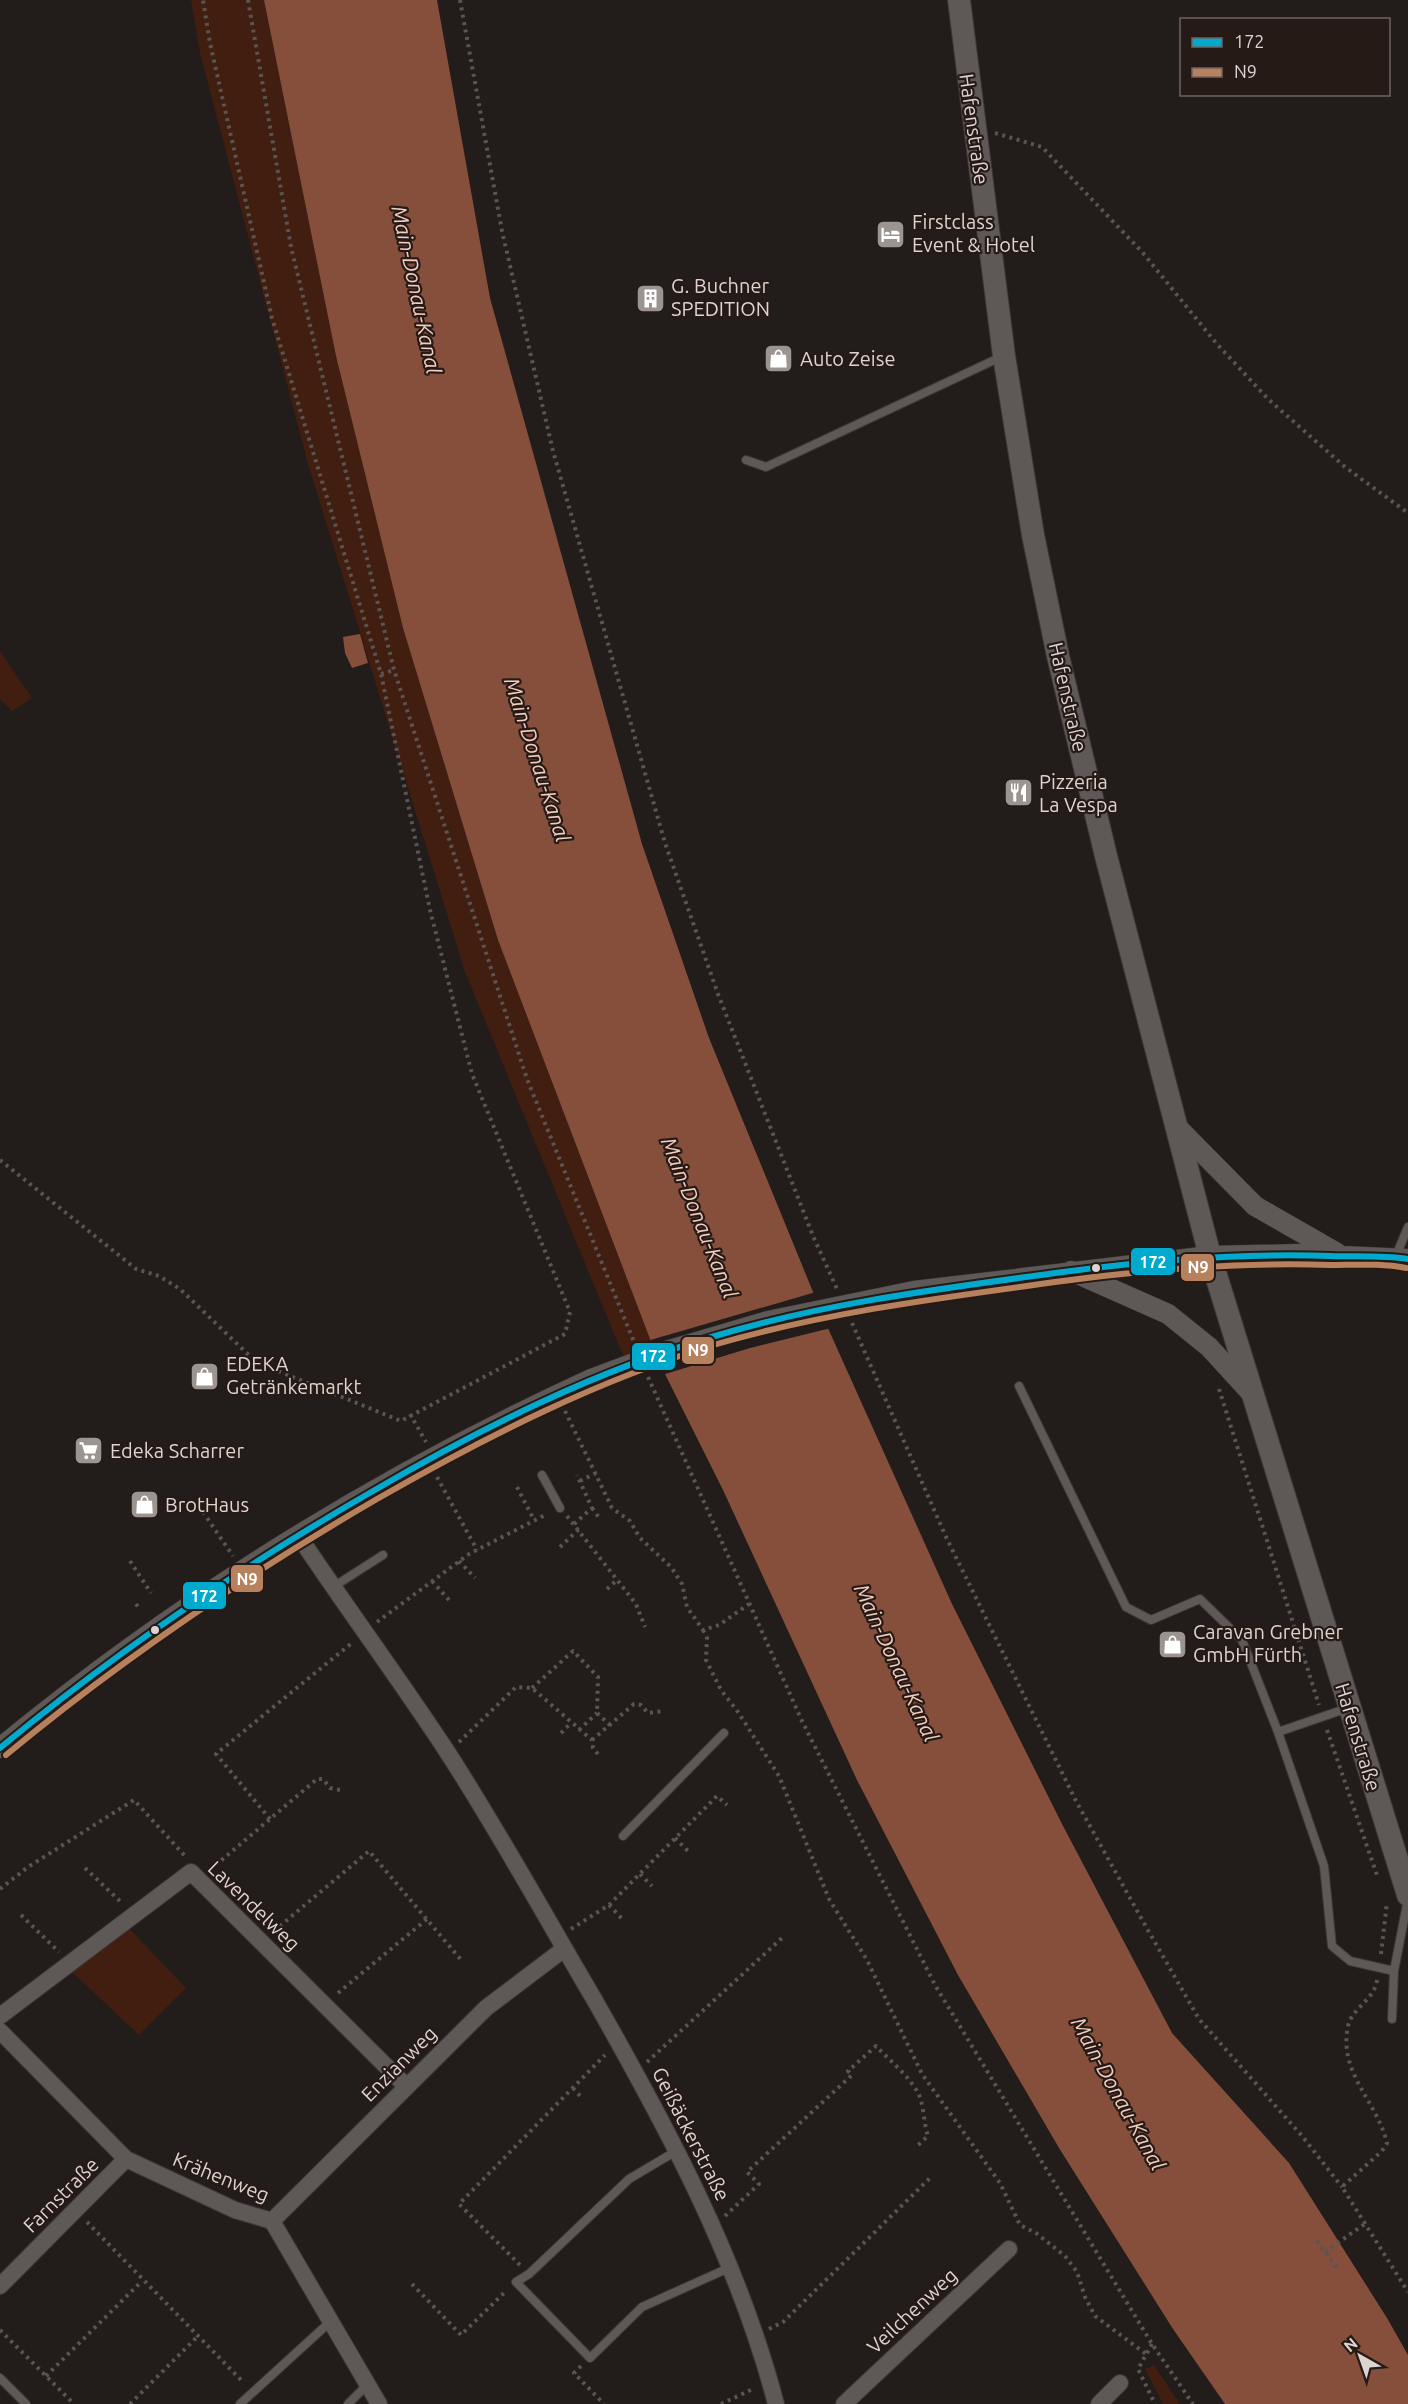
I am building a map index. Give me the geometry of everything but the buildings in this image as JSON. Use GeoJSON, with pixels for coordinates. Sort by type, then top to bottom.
{"type":"FeatureCollection","features":[{"type":"Feature","properties":{"kind":"main road","name":"Hafenstraße"},"geometry":{"type":"LineString","coordinates":[[959,0],[1004,356],[1033,535],[1058,656],[1106,856],[1180,1130],[1210,1256],[1408,1897]]}},
{"type":"Feature","properties":{"kind":"street"},"geometry":{"type":"LineString","coordinates":[[1180,1130],[1255,1206],[1342,1256]]}},
{"type":"Feature","properties":{"kind":"street"},"geometry":{"type":"LineString","coordinates":[[0,1748],[163,1621],[298,1535],[435,1466],[559,1394],[591,1379],[666,1351],[768,1321],[914,1291],[1210,1256],[1299,1254],[1402,1257]]}},
{"type":"Feature","properties":{"kind":"street"},"geometry":{"type":"LineString","coordinates":[[1071,1271],[1168,1314],[1209,1347],[1253,1395]]}},
{"type":"Feature","properties":{"kind":"street","name":"Geißäckerstraße"},"geometry":{"type":"LineString","coordinates":[[298,1535],[448,1753],[636,2073],[678,2150],[731,2267],[756,2337],[776,2404]]}},
{"type":"Feature","properties":{"kind":"street","name":"Lavendelweg"},"geometry":{"type":"LineString","coordinates":[[0,2016],[134,1915],[195,1876],[406,2086]]}},
{"type":"Feature","properties":{"kind":"street","name":"Enzianweg"},"geometry":{"type":"LineString","coordinates":[[272,2221],[486,2008],[561,1943]]}},
{"type":"Feature","properties":{"kind":"street","name":"Krähenweg"},"geometry":{"type":"LineString","coordinates":[[0,2031],[126,2159],[235,2210],[272,2221],[379,2404]]}},
{"type":"Feature","properties":{"kind":"street","name":"Farnstraße"},"geometry":{"type":"LineString","coordinates":[[0,2286],[126,2159]]}},
{"type":"Feature","properties":{"kind":"street","name":"Veilchenweg"},"geometry":{"type":"LineString","coordinates":[[844,2404],[1008,2249]]}},
{"type":"Feature","properties":{"kind":"street"},"geometry":{"type":"LineString","coordinates":[[1099,2404],[1120,2383]]}},
{"type":"Feature","properties":{"kind":"lane"},"geometry":{"type":"LineString","coordinates":[[746,460],[766,467],[1004,356]]}},
{"type":"Feature","properties":{"kind":"lane"},"geometry":{"type":"LineString","coordinates":[[1402,1257],[1408,1227]]}},
{"type":"Feature","properties":{"kind":"lane"},"geometry":{"type":"LineString","coordinates":[[1019,1386],[1126,1607],[1151,1620],[1200,1599],[1242,1640],[1278,1732],[1324,1866],[1332,1946],[1350,1961],[1394,1971]]}},
{"type":"Feature","properties":{"kind":"lane"},"geometry":{"type":"LineString","coordinates":[[542,1474],[560,1508]]}},
{"type":"Feature","properties":{"kind":"lane"},"geometry":{"type":"LineString","coordinates":[[333,1587],[382,1555]]}},
{"type":"Feature","properties":{"kind":"lane"},"geometry":{"type":"LineString","coordinates":[[1278,1732],[1349,1708]]}},
{"type":"Feature","properties":{"kind":"lane"},"geometry":{"type":"LineString","coordinates":[[623,1836],[724,1733]]}},
{"type":"Feature","properties":{"kind":"lane"},"geometry":{"type":"LineString","coordinates":[[1392,2019],[1394,1971],[1408,1897]]}},
{"type":"Feature","properties":{"kind":"lane"},"geometry":{"type":"LineString","coordinates":[[678,2150],[629,2180],[529,2274],[516,2282],[590,2358],[642,2307],[731,2267]]}},
{"type":"Feature","properties":{"kind":"lane"},"geometry":{"type":"LineString","coordinates":[[240,2404],[331,2321]]}},
{"type":"Feature","properties":{"kind":"lane"},"geometry":{"type":"LineString","coordinates":[[0,2378],[26,2404]]}},
{"type":"Feature","properties":{"kind":"lane"},"geometry":{"type":"LineString","coordinates":[[348,2404],[368,2384]]}},
{"type":"Feature","properties":{"kind":"path"},"geometry":{"type":"LineString","coordinates":[[0,1160],[136,1269],[159,1276],[180,1288],[256,1362],[401,1421],[410,1414],[565,1334],[570,1312],[472,1074],[430,910],[381,674],[272,318],[210,43],[203,0]]}},
{"type":"Feature","properties":{"kind":"path"},"geometry":{"type":"LineString","coordinates":[[248,0],[291,247],[394,670],[527,1079],[637,1349]]}},
{"type":"Feature","properties":{"kind":"path"},"geometry":{"type":"LineString","coordinates":[[460,0],[502,231],[554,451],[665,843],[718,994],[813,1236],[840,1297]]}},
{"type":"Feature","properties":{"kind":"path"},"geometry":{"type":"LineString","coordinates":[[975,127],[1042,147],[1143,253],[1216,343],[1268,399],[1345,467],[1408,513]]}},
{"type":"Feature","properties":{"kind":"path"},"geometry":{"type":"LineString","coordinates":[[381,674],[394,670]]}},
{"type":"Feature","properties":{"kind":"path"},"geometry":{"type":"LineString","coordinates":[[849,1317],[946,1537],[1076,1801],[1144,1925],[1199,2019],[1302,2136],[1342,2187],[1408,2292]]}},
{"type":"Feature","properties":{"kind":"path"},"geometry":{"type":"LineString","coordinates":[[646,1371],[802,1721],[935,1985],[1152,2344],[1193,2404]]}},
{"type":"Feature","properties":{"kind":"path"},"geometry":{"type":"LineString","coordinates":[[1216,1379],[1322,1717],[1380,1883]]}},
{"type":"Feature","properties":{"kind":"path"},"geometry":{"type":"LineString","coordinates":[[559,1394],[612,1508],[630,1521],[640,1538],[671,1567],[682,1584],[687,1607],[707,1638],[706,1659],[720,1690],[738,1712],[779,1776],[829,1899],[867,1960],[922,2074],[1000,2183],[1020,2224],[1036,2233],[1065,2256],[1077,2272],[1085,2297],[1095,2316],[1146,2354]]}},
{"type":"Feature","properties":{"kind":"path"},"geometry":{"type":"LineString","coordinates":[[410,1414],[477,1550]]}},
{"type":"Feature","properties":{"kind":"path"},"geometry":{"type":"LineString","coordinates":[[580,1481],[596,1473]]}},
{"type":"Feature","properties":{"kind":"path"},"geometry":{"type":"LineString","coordinates":[[578,1475],[592,1508],[600,1519]]}},
{"type":"Feature","properties":{"kind":"path"},"geometry":{"type":"LineString","coordinates":[[517,1487],[534,1520]]}},
{"type":"Feature","properties":{"kind":"path"},"geometry":{"type":"LineString","coordinates":[[270,1819],[216,1754],[364,1633],[432,1581],[477,1550],[534,1520],[560,1508],[579,1529],[636,1604],[645,1627]]}},
{"type":"Feature","properties":{"kind":"path"},"geometry":{"type":"LineString","coordinates":[[574,1524],[592,1508]]}},
{"type":"Feature","properties":{"kind":"path"},"geometry":{"type":"LineString","coordinates":[[203,1512],[243,1570]]}},
{"type":"Feature","properties":{"kind":"path"},"geometry":{"type":"LineString","coordinates":[[560,1547],[579,1529]]}},
{"type":"Feature","properties":{"kind":"path"},"geometry":{"type":"LineString","coordinates":[[130,1561],[151,1593]]}},
{"type":"Feature","properties":{"kind":"path"},"geometry":{"type":"LineString","coordinates":[[459,1562],[475,1578]]}},
{"type":"Feature","properties":{"kind":"path"},"geometry":{"type":"LineString","coordinates":[[607,1589],[616,1580]]}},
{"type":"Feature","properties":{"kind":"path"},"geometry":{"type":"LineString","coordinates":[[432,1581],[449,1600]]}},
{"type":"Feature","properties":{"kind":"path"},"geometry":{"type":"LineString","coordinates":[[136,1604],[139,1608]]}},
{"type":"Feature","properties":{"kind":"path"},"geometry":{"type":"LineString","coordinates":[[703,1630],[719,1625],[749,1604]]}},
{"type":"Feature","properties":{"kind":"path"},"geometry":{"type":"LineString","coordinates":[[532,1688],[573,1651],[598,1677],[597,1713],[579,1730]]}},
{"type":"Feature","properties":{"kind":"path"},"geometry":{"type":"LineString","coordinates":[[448,1753],[516,1687],[532,1688],[592,1740],[593,1748],[598,1754]]}},
{"type":"Feature","properties":{"kind":"path"},"geometry":{"type":"LineString","coordinates":[[592,1740],[634,1704],[640,1705],[648,1713],[664,1711]]}},
{"type":"Feature","properties":{"kind":"path"},"geometry":{"type":"LineString","coordinates":[[597,1713],[611,1726]]}},
{"type":"Feature","properties":{"kind":"path"},"geometry":{"type":"LineString","coordinates":[[561,1733],[571,1723]]}},
{"type":"Feature","properties":{"kind":"path"},"geometry":{"type":"LineString","coordinates":[[0,1889],[28,1867],[134,1800],[186,1858],[195,1876],[270,1819],[316,1779],[323,1779],[330,1788],[340,1790]]}},
{"type":"Feature","properties":{"kind":"path"},"geometry":{"type":"LineString","coordinates":[[561,1943],[609,1905],[717,1796],[727,1805]]}},
{"type":"Feature","properties":{"kind":"path"},"geometry":{"type":"LineString","coordinates":[[675,1838],[688,1851]]}},
{"type":"Feature","properties":{"kind":"path"},"geometry":{"type":"LineString","coordinates":[[261,1942],[369,1851],[462,1960]]}},
{"type":"Feature","properties":{"kind":"path"},"geometry":{"type":"LineString","coordinates":[[85,1868],[134,1915]]}},
{"type":"Feature","properties":{"kind":"path"},"geometry":{"type":"LineString","coordinates":[[640,1874],[652,1886]]}},
{"type":"Feature","properties":{"kind":"path"},"geometry":{"type":"LineString","coordinates":[[1342,2187],[1382,2151],[1387,2143],[1383,2129],[1354,2076],[1345,2045],[1349,2022],[1376,1988],[1388,1905],[1384,1894]]}},
{"type":"Feature","properties":{"kind":"path"},"geometry":{"type":"LineString","coordinates":[[609,1905],[624,1920]]}},
{"type":"Feature","properties":{"kind":"path"},"geometry":{"type":"LineString","coordinates":[[21,1915],[70,1963]]}},
{"type":"Feature","properties":{"kind":"path"},"geometry":{"type":"LineString","coordinates":[[325,2004],[427,1919]]}},
{"type":"Feature","properties":{"kind":"path"},"geometry":{"type":"LineString","coordinates":[[636,2073],[783,1937]]}},
{"type":"Feature","properties":{"kind":"path"},"geometry":{"type":"LineString","coordinates":[[529,2274],[459,2204],[618,2042]]}},
{"type":"Feature","properties":{"kind":"path"},"geometry":{"type":"LineString","coordinates":[[714,2227],[759,2184],[747,2172],[852,2075],[848,2072],[876,2046],[917,2090],[923,2107],[922,2116],[928,2136],[916,2147]]}},
{"type":"Feature","properties":{"kind":"path"},"geometry":{"type":"LineString","coordinates":[[573,2088],[581,2097]]}},
{"type":"Feature","properties":{"kind":"path"},"geometry":{"type":"LineString","coordinates":[[756,2337],[783,2322],[930,2178]]}},
{"type":"Feature","properties":{"kind":"path"},"geometry":{"type":"LineString","coordinates":[[75,2211],[142,2276],[142,2281],[253,2392]]}},
{"type":"Feature","properties":{"kind":"path"},"geometry":{"type":"LineString","coordinates":[[1325,2252],[1366,2223]]}},
{"type":"Feature","properties":{"kind":"path"},"geometry":{"type":"LineString","coordinates":[[1317,2241],[1337,2268]]}},
{"type":"Feature","properties":{"kind":"path"},"geometry":{"type":"LineString","coordinates":[[46,2376],[142,2281]]}},
{"type":"Feature","properties":{"kind":"path"},"geometry":{"type":"LineString","coordinates":[[412,2284],[461,2335],[516,2282]]}},
{"type":"Feature","properties":{"kind":"path"},"geometry":{"type":"LineString","coordinates":[[0,2330],[74,2404]]}},
{"type":"Feature","properties":{"kind":"path"},"geometry":{"type":"LineString","coordinates":[[130,2404],[197,2336]]}},
{"type":"Feature","properties":{"kind":"path"},"geometry":{"type":"LineString","coordinates":[[1152,2344],[1138,2369],[1155,2404]]}},
{"type":"Feature","properties":{"kind":"path"},"geometry":{"type":"LineString","coordinates":[[590,2358],[573,2373],[604,2404]]}},
{"type":"Feature","properties":{"kind":"path"},"geometry":{"type":"LineString","coordinates":[[720,2404],[770,2380]]}},
{"type":"Feature","properties":{"kind":"shaded area"},"geometry":{"type":"Polygon","coordinates":[[[191,0],[264,0],[336,356],[403,628],[498,940],[658,1360],[630,1368],[619,1346],[465,972],[308,464],[200,53],[191,0]]]}},
{"type":"Feature","properties":{"kind":"shaded area"},"geometry":{"type":"Polygon","coordinates":[[[0,651],[32,698],[12,711],[0,699],[0,651]]]}},
{"type":"Feature","properties":{"kind":"shaded area"},"geometry":{"type":"Polygon","coordinates":[[[128,1927],[186,1988],[139,2035],[72,1972],[128,1927]]]}},
{"type":"Feature","properties":{"kind":"shaded area"},"geometry":{"type":"Polygon","coordinates":[[[1154,2365],[1180,2404],[1163,2404],[1145,2369],[1154,2365]]]}},
{"type":"Feature","properties":{"kind":"water","name":"Main-Donau-Kanal"},"geometry":{"type":"Polygon","coordinates":[[[264,0],[437,0],[490,298],[642,844],[709,1038],[827,1326],[952,1604],[1062,1824],[1172,2033],[1289,2163],[1387,2318],[1408,2355],[1408,2404],[1225,2404],[1173,2329],[1059,2148],[958,1975],[857,1780],[723,1490],[658,1360],[498,940],[403,628],[336,356],[264,0]]]}},
{"type":"Feature","properties":{"kind":"water"},"geometry":{"type":"Polygon","coordinates":[[[360,634],[368,663],[352,668],[345,653],[343,637],[360,634]]]}},
{"type":"Feature","properties":{"kind":"pier"},"geometry":{"type":"Polygon","coordinates":[[[816,1292],[831,1328],[750,1348],[662,1375],[647,1341],[816,1292]]]}},
{"type":"Feature","properties":{"kind":"transit line","name":"172"},"geometry":{"type":"LineString","coordinates":[[0,1748],[135,1644],[228,1580],[324,1520],[455,1445],[497,1424],[583,1384],[670,1350],[758,1324],[844,1305],[932,1290],[1096,1268],[1197,1258],[1297,1255],[1408,1259]]}},
{"type":"Feature","properties":{"kind":"transit line","name":"N9"},"geometry":{"type":"LineString","coordinates":[[6,1755],[140,1651],[280,1557],[328,1528],[501,1432],[586,1393],[673,1358],[760,1332],[803,1322],[933,1299],[1096,1277],[1196,1267],[1263,1265],[1378,1265],[1406,1268]]}},
{"type":"Feature","properties":{"kind":"place","name":"Firstclass Event & Hotel"},"geometry":{"type":"Point","coordinates":[891,234]}},
{"type":"Feature","properties":{"kind":"place","name":"G. Buchner SPEDITION"},"geometry":{"type":"Point","coordinates":[650,298]}},
{"type":"Feature","properties":{"kind":"place","name":"Auto Zeise"},"geometry":{"type":"Point","coordinates":[779,359]}},
{"type":"Feature","properties":{"kind":"place","name":"Pizzeria La Vespa"},"geometry":{"type":"Point","coordinates":[1018,793]}},
{"type":"Feature","properties":{"kind":"place","name":"EDEKA Getränkemarkt"},"geometry":{"type":"Point","coordinates":[205,1376]}},
{"type":"Feature","properties":{"kind":"place","name":"Edeka Scharrer"},"geometry":{"type":"Point","coordinates":[89,1451]}},
{"type":"Feature","properties":{"kind":"place","name":"BrotHaus"},"geometry":{"type":"Point","coordinates":[144,1505]}},
{"type":"Feature","properties":{"kind":"place","name":"Caravan Grebner GmbH Fürth"},"geometry":{"type":"Point","coordinates":[1172,1644]}}]}
